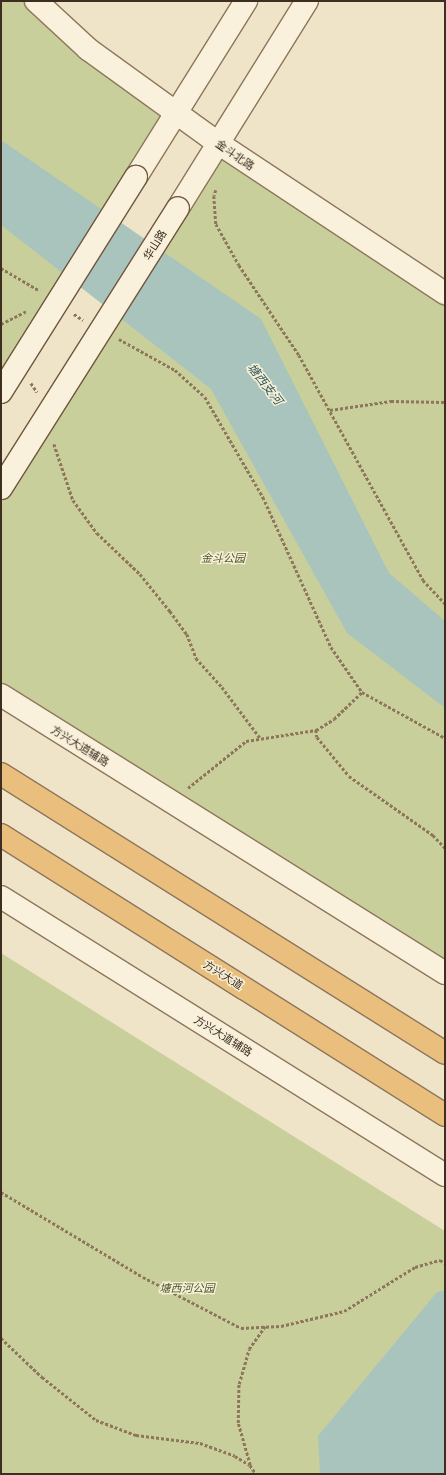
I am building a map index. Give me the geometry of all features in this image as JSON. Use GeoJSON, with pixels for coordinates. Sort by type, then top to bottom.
{"type":"FeatureCollection","features":[{"type":"Feature","properties":{"kind":"highway"},"geometry":{"type":"LineString","coordinates":[[1,774],[445,1053]]}},
{"type":"Feature","properties":{"kind":"highway","name":"方兴大道"},"geometry":{"type":"LineString","coordinates":[[1,835],[445,1115]]}},
{"type":"Feature","properties":{"kind":"street","name":"金斗北路"},"geometry":{"type":"LineString","coordinates":[[36,1],[88,49],[218,143],[445,294]]}},
{"type":"Feature","properties":{"kind":"street"},"geometry":{"type":"LineString","coordinates":[[1,392],[246,1]]}},
{"type":"Feature","properties":{"kind":"street","name":"华山路"},"geometry":{"type":"LineString","coordinates":[[1,488],[307,1]]}},
{"type":"Feature","properties":{"kind":"street","name":"方兴大道辅路"},"geometry":{"type":"LineString","coordinates":[[1,695],[171,803],[445,973]]}},
{"type":"Feature","properties":{"kind":"street","name":"方兴大道辅路"},"geometry":{"type":"LineString","coordinates":[[1,897],[445,1175]]}},
{"type":"Feature","properties":{"kind":"path"},"geometry":{"type":"LineString","coordinates":[[217,189],[214,196],[216,224],[239,265],[299,355],[423,580],[445,604]]}},
{"type":"Feature","properties":{"kind":"path"},"geometry":{"type":"LineString","coordinates":[[1,268],[45,295]]}},
{"type":"Feature","properties":{"kind":"path"},"geometry":{"type":"LineString","coordinates":[[68,310],[84,321]]}},
{"type":"Feature","properties":{"kind":"path"},"geometry":{"type":"LineString","coordinates":[[115,337],[175,370],[205,397],[262,497],[331,646],[362,692],[445,738]]}},
{"type":"Feature","properties":{"kind":"path"},"geometry":{"type":"LineString","coordinates":[[29,382],[38,393]]}},
{"type":"Feature","properties":{"kind":"path"},"geometry":{"type":"LineString","coordinates":[[330,410],[391,401],[445,402]]}},
{"type":"Feature","properties":{"kind":"path"},"geometry":{"type":"LineString","coordinates":[[53,436],[74,500],[97,533],[140,574],[174,617],[187,634],[196,658],[222,687],[261,739]]}},
{"type":"Feature","properties":{"kind":"path"},"geometry":{"type":"LineString","coordinates":[[171,803],[246,741],[316,730],[334,719],[362,692]]}},
{"type":"Feature","properties":{"kind":"path"},"geometry":{"type":"LineString","coordinates":[[316,730],[317,737],[349,776],[433,835],[445,848]]}},
{"type":"Feature","properties":{"kind":"path"},"geometry":{"type":"LineString","coordinates":[[1,1192],[143,1277],[241,1328],[281,1326],[344,1310],[415,1267],[440,1260],[445,1263]]}},
{"type":"Feature","properties":{"kind":"path"},"geometry":{"type":"LineString","coordinates":[[256,1474],[250,1465],[238,1423],[240,1384],[249,1349],[265,1326]]}},
{"type":"Feature","properties":{"kind":"path"},"geometry":{"type":"LineString","coordinates":[[1,1338],[42,1378],[96,1420],[136,1435],[200,1443],[235,1456],[250,1465]]}},
{"type":"Feature","properties":{"kind":"green space"},"geometry":{"type":"Polygon","coordinates":[[[1,1],[36,1],[177,112],[1,392],[1,1]]]}},
{"type":"Feature","properties":{"kind":"green space","name":"金斗公园"},"geometry":{"type":"Polygon","coordinates":[[[218,143],[445,293],[445,973],[1,695],[1,488],[218,143]]]}},
{"type":"Feature","properties":{"kind":"green space","name":"塘西河公园"},"geometry":{"type":"Polygon","coordinates":[[[1,953],[445,1231],[445,1474],[1,1474],[1,953]]]}},
{"type":"Feature","properties":{"kind":"water","name":"塘西支河"},"geometry":{"type":"Polygon","coordinates":[[[1,140],[261,319],[389,573],[445,621],[445,708],[347,633],[211,389],[1,225],[1,140]]]}},
{"type":"Feature","properties":{"kind":"water"},"geometry":{"type":"Polygon","coordinates":[[[445,1290],[445,1474],[320,1474],[318,1436],[437,1292],[445,1290]]]}}]}
